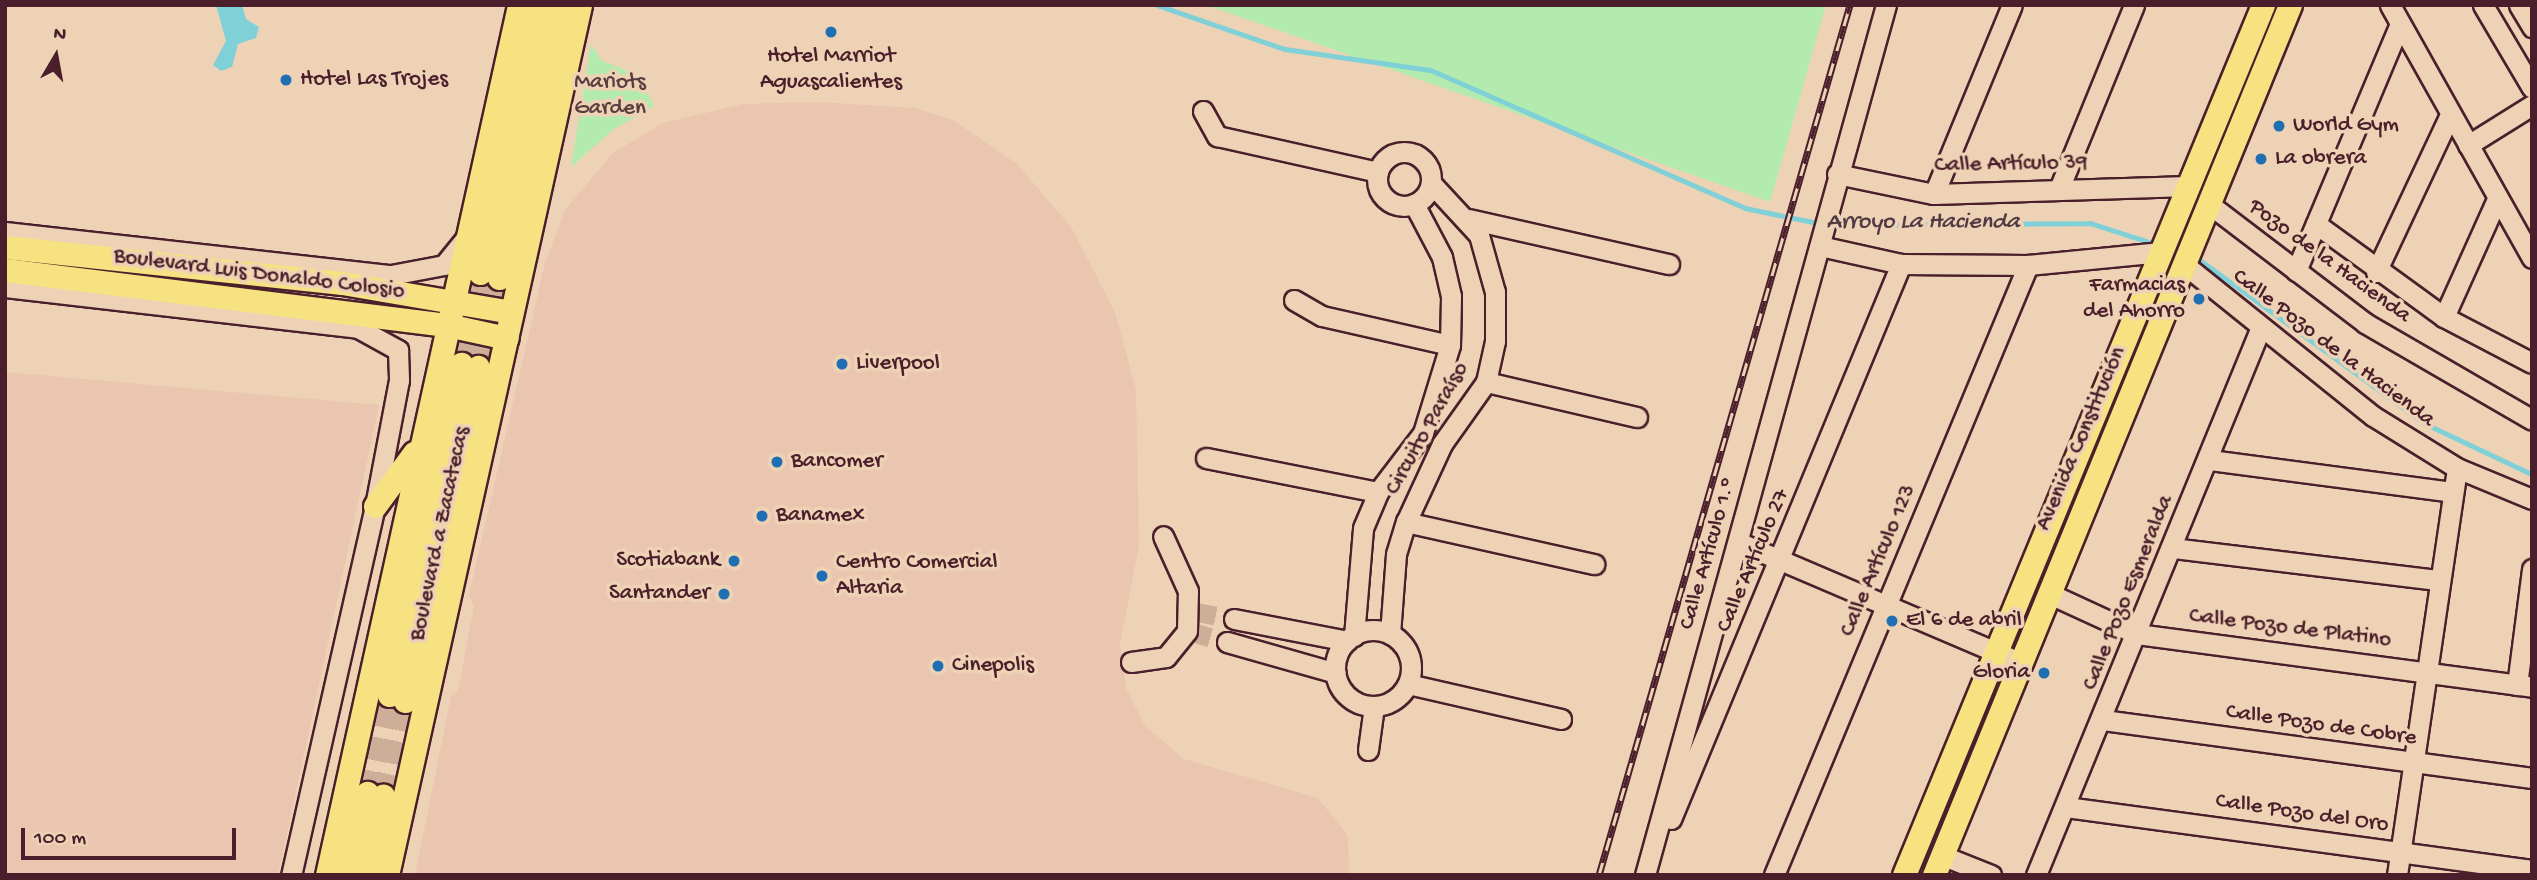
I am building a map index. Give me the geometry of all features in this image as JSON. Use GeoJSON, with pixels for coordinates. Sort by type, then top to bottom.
{"type":"FeatureCollection","features":[{"type":"Feature","properties":{"kind":"main road"},"geometry":{"type":"LineString","coordinates":[[327,875],[419,445],[519,5]]}},
{"type":"Feature","properties":{"kind":"main road"},"geometry":{"type":"LineString","coordinates":[[538,5],[490,276],[557,5]]}},
{"type":"Feature","properties":{"kind":"main road"},"geometry":{"type":"LineString","coordinates":[[387,875],[580,5]]}},
{"type":"Feature","properties":{"kind":"main road","name":"Avenida Constitución"},"geometry":{"type":"LineString","coordinates":[[1904,875],[1994,649],[2263,5]]}},
{"type":"Feature","properties":{"kind":"main road","name":"Avenida Constitución"},"geometry":{"type":"LineString","coordinates":[[1937,865],[2290,5]]}},
{"type":"Feature","properties":{"kind":"main road","name":"Boulevard Luis Donaldo Colosio"},"geometry":{"type":"LineString","coordinates":[[5,247],[342,283],[453,299],[512,312]]}},
{"type":"Feature","properties":{"kind":"main road"},"geometry":{"type":"LineString","coordinates":[[130,260],[150,248]]}},
{"type":"Feature","properties":{"kind":"main road"},"geometry":{"type":"LineString","coordinates":[[320,268],[342,283]]}},
{"type":"Feature","properties":{"kind":"main road","name":"Boulevard Luis Donaldo Colosio"},"geometry":{"type":"LineString","coordinates":[[5,270],[447,325],[507,338]]}},
{"type":"Feature","properties":{"kind":"main road"},"geometry":{"type":"LineString","coordinates":[[189,291],[228,312]]}},
{"type":"Feature","properties":{"kind":"main road","name":"Boulevard a Zacatecas"},"geometry":{"type":"LineString","coordinates":[[397,698],[469,365]]}},
{"type":"Feature","properties":{"kind":"main road"},"geometry":{"type":"LineString","coordinates":[[375,506],[419,445]]}},
{"type":"Feature","properties":{"kind":"main road"},"geometry":{"type":"LineString","coordinates":[[349,875],[375,794],[367,875]]}},
{"type":"Feature","properties":{"kind":"street","name":"Calle Artículo 1.º"},"geometry":{"type":"LineString","coordinates":[[1646,875],[1821,239],[1829,201],[1886,5]]}},
{"type":"Feature","properties":{"kind":"street"},"geometry":{"type":"LineString","coordinates":[[1934,194],[2011,5]]}},
{"type":"Feature","properties":{"kind":"street"},"geometry":{"type":"LineString","coordinates":[[2059,189],[2134,5]]}},
{"type":"Feature","properties":{"kind":"street"},"geometry":{"type":"LineString","coordinates":[[2389,5],[2398,29],[2532,258]]}},
{"type":"Feature","properties":{"kind":"street"},"geometry":{"type":"LineString","coordinates":[[2483,5],[2532,88]]}},
{"type":"Feature","properties":{"kind":"street"},"geometry":{"type":"LineString","coordinates":[[2519,5],[2532,27]]}},
{"type":"Feature","properties":{"kind":"street"},"geometry":{"type":"LineString","coordinates":[[2296,271],[2398,29]]}},
{"type":"Feature","properties":{"kind":"street"},"geometry":{"type":"LineString","coordinates":[[2468,145],[2532,105]]}},
{"type":"Feature","properties":{"kind":"street"},"geometry":{"type":"LineString","coordinates":[[1203,111],[1217,136],[1378,172]]}},
{"type":"Feature","properties":{"kind":"street"},"geometry":{"type":"LineString","coordinates":[[2376,272],[2449,115]]}},
{"type":"Feature","properties":{"kind":"street"},"geometry":{"type":"LineString","coordinates":[[1396,153],[1414,154],[1427,165],[1431,183],[1414,205],[1397,206],[1383,197],[1378,172],[1396,153]]}},
{"type":"Feature","properties":{"kind":"street","name":"Calle Artículo 39"},"geometry":{"type":"LineString","coordinates":[[1837,174],[1934,194],[2188,186]]}},
{"type":"Feature","properties":{"kind":"street","name":"Circuito Paraíso"},"geometry":{"type":"LineString","coordinates":[[1390,634],[1396,554],[1406,522],[1443,444],[1486,382],[1495,292],[1469,219],[1431,183]]}},
{"type":"Feature","properties":{"kind":"street"},"geometry":{"type":"LineString","coordinates":[[2444,317],[2497,200]]}},
{"type":"Feature","properties":{"kind":"street","name":"Circuito Paraíso"},"geometry":{"type":"LineString","coordinates":[[1350,639],[1355,573],[1378,492],[1423,433],[1450,345],[1451,296],[1442,257],[1414,205]]}},
{"type":"Feature","properties":{"kind":"street","name":"Pozo de la Hacienda"},"geometry":{"type":"LineString","coordinates":[[2206,210],[2296,271],[2365,323],[2532,420]]}},
{"type":"Feature","properties":{"kind":"street"},"geometry":{"type":"LineString","coordinates":[[1469,219],[1669,264]]}},
{"type":"Feature","properties":{"kind":"street"},"geometry":{"type":"LineString","coordinates":[[2316,224],[2376,272],[2444,317],[2532,363]]}},
{"type":"Feature","properties":{"kind":"street","name":"Boulevard Luis Donaldo Colosio"},"geometry":{"type":"LineString","coordinates":[[5,232],[320,268],[415,275],[444,265],[468,234]]}},
{"type":"Feature","properties":{"kind":"street"},"geometry":{"type":"LineString","coordinates":[[1821,239],[1901,264],[2028,265],[2162,249]]}},
{"type":"Feature","properties":{"kind":"street","name":"Calle Pozo de la Hacienda"},"geometry":{"type":"LineString","coordinates":[[2186,262],[2261,327],[2373,416],[2457,468],[2532,499]]}},
{"type":"Feature","properties":{"kind":"street","name":"Calle Artículo 27"},"geometry":{"type":"LineString","coordinates":[[1646,875],[1783,558],[1901,264]]}},
{"type":"Feature","properties":{"kind":"street","name":"Calle Artículo 123"},"geometry":{"type":"LineString","coordinates":[[1773,875],[2028,265]]}},
{"type":"Feature","properties":{"kind":"street","name":"Boulevard Luis Donaldo Colosio"},"geometry":{"type":"LineString","coordinates":[[5,287],[359,328],[383,337],[402,358],[375,506]]}},
{"type":"Feature","properties":{"kind":"street"},"geometry":{"type":"LineString","coordinates":[[1294,300],[1322,316],[1450,345]]}},
{"type":"Feature","properties":{"kind":"street","name":"Calle Pozo Esmeralda"},"geometry":{"type":"LineString","coordinates":[[2036,875],[2210,460],[2261,327]]}},
{"type":"Feature","properties":{"kind":"street"},"geometry":{"type":"LineString","coordinates":[[1486,382],[1637,417]]}},
{"type":"Feature","properties":{"kind":"street"},"geometry":{"type":"LineString","coordinates":[[1423,433],[1443,444]]}},
{"type":"Feature","properties":{"kind":"street"},"geometry":{"type":"LineString","coordinates":[[1206,458],[1378,492]]}},
{"type":"Feature","properties":{"kind":"street"},"geometry":{"type":"LineString","coordinates":[[2210,460],[2452,492]]}},
{"type":"Feature","properties":{"kind":"street"},"geometry":{"type":"LineString","coordinates":[[2397,875],[2436,580],[2457,468]]}},
{"type":"Feature","properties":{"kind":"street"},"geometry":{"type":"LineString","coordinates":[[291,875],[375,506]]}},
{"type":"Feature","properties":{"kind":"street"},"geometry":{"type":"LineString","coordinates":[[1406,522],[1594,564]]}},
{"type":"Feature","properties":{"kind":"street"},"geometry":{"type":"LineString","coordinates":[[1139,662],[1166,657],[1190,631],[1194,611],[1163,536]]}},
{"type":"Feature","properties":{"kind":"street"},"geometry":{"type":"LineString","coordinates":[[1738,542],[1783,558],[1886,606],[2022,663]]}},
{"type":"Feature","properties":{"kind":"street"},"geometry":{"type":"LineString","coordinates":[[2173,548],[2436,580]]}},
{"type":"Feature","properties":{"kind":"street"},"geometry":{"type":"LineString","coordinates":[[2525,686],[2532,569]]}},
{"type":"Feature","properties":{"kind":"street","name":"Calle Pozo de Platino"},"geometry":{"type":"LineString","coordinates":[[2050,594],[2137,634],[2525,686]]}},
{"type":"Feature","properties":{"kind":"street"},"geometry":{"type":"LineString","coordinates":[[1227,642],[1336,673],[1349,697],[1374,706],[1400,696],[1408,684],[1411,661],[1390,634],[1350,639],[1234,619]]}},
{"type":"Feature","properties":{"kind":"street"},"geometry":{"type":"LineString","coordinates":[[1336,673],[1350,639]]}},
{"type":"Feature","properties":{"kind":"street"},"geometry":{"type":"LineString","coordinates":[[1408,684],[1561,719]]}},
{"type":"Feature","properties":{"kind":"street"},"geometry":{"type":"LineString","coordinates":[[1368,750],[1374,706]]}},
{"type":"Feature","properties":{"kind":"street","name":"Calle Pozo de Cobre"},"geometry":{"type":"LineString","coordinates":[[2103,720],[2532,778]]}},
{"type":"Feature","properties":{"kind":"street","name":"Calle Pozo del Oro"},"geometry":{"type":"LineString","coordinates":[[2066,807],[2532,870]]}},
{"type":"Feature","properties":{"kind":"street"},"geometry":{"type":"LineString","coordinates":[[1937,865],[1991,875]]}},
{"type":"Feature","properties":{"kind":"shaded area","name":"Centro Comercial Altaria"},"geometry":{"type":"Polygon","coordinates":[[[818,102],[915,108],[953,120],[1017,164],[1071,227],[1115,312],[1136,390],[1139,546],[1120,644],[1126,688],[1145,726],[1184,759],[1318,798],[1348,836],[1349,875],[415,875],[451,696],[458,690],[474,607],[469,595],[545,263],[565,210],[613,153],[663,123],[743,104],[818,102]]]}},
{"type":"Feature","properties":{"kind":"shaded area"},"geometry":{"type":"Polygon","coordinates":[[[5,372],[379,405],[278,875],[5,875],[5,372]]]}},
{"type":"Feature","properties":{"kind":"green space"},"geometry":{"type":"Polygon","coordinates":[[[1206,5],[1826,5],[1770,202],[1206,5]]]}},
{"type":"Feature","properties":{"kind":"green space","name":"Mariots Garden"},"geometry":{"type":"Polygon","coordinates":[[[591,44],[602,61],[650,79],[643,85],[654,106],[614,129],[571,167],[591,44]]]}},
{"type":"Feature","properties":{"kind":"water"},"geometry":{"type":"Polygon","coordinates":[[[216,5],[242,5],[246,19],[259,27],[256,38],[238,44],[232,67],[221,71],[213,65],[226,41],[216,5]]]}},
{"type":"Feature","properties":{"kind":"waterway","name":"Arroyo La Hacienda"},"geometry":{"type":"LineString","coordinates":[[1157,5],[1285,49],[1431,70],[1745,208],[1818,223]]}},
{"type":"Feature","properties":{"kind":"waterway","name":"Arroyo La Hacienda"},"geometry":{"type":"LineString","coordinates":[[1831,225],[2090,223],[2158,245]]}},
{"type":"Feature","properties":{"kind":"waterway","name":"Arroyo La Hacienda"},"geometry":{"type":"LineString","coordinates":[[2196,257],[2426,424],[2532,474]]}},
{"type":"Feature","properties":{"kind":"tunnel"},"geometry":{"type":"LineString","coordinates":[[461,364],[480,273]]}},
{"type":"Feature","properties":{"kind":"tunnel"},"geometry":{"type":"LineString","coordinates":[[478,367],[499,278]]}},
{"type":"Feature","properties":{"kind":"tunnel"},"geometry":{"type":"LineString","coordinates":[[1197,612],[1234,619]]}},
{"type":"Feature","properties":{"kind":"tunnel"},"geometry":{"type":"LineString","coordinates":[[1192,632],[1227,642]]}},
{"type":"Feature","properties":{"kind":"tunnel"},"geometry":{"type":"LineString","coordinates":[[367,793],[389,695]]}},
{"type":"Feature","properties":{"kind":"tunnel"},"geometry":{"type":"LineString","coordinates":[[383,796],[405,701]]}},
{"type":"Feature","properties":{"kind":"railway"},"geometry":{"type":"LineString","coordinates":[[1599,875],[1850,5]]}},
{"type":"Feature","properties":{"kind":"place","name":"Hotel Marriot Aguascalientes"},"geometry":{"type":"Point","coordinates":[831,32]}},
{"type":"Feature","properties":{"kind":"place","name":"Hotel Las Trojes"},"geometry":{"type":"Point","coordinates":[286,80]}},
{"type":"Feature","properties":{"kind":"place","name":"World Gym"},"geometry":{"type":"Point","coordinates":[2279,126]}},
{"type":"Feature","properties":{"kind":"place","name":"La obrera"},"geometry":{"type":"Point","coordinates":[2261,159]}},
{"type":"Feature","properties":{"kind":"place","name":"Farmacias del Ahorro"},"geometry":{"type":"Point","coordinates":[2199,299]}},
{"type":"Feature","properties":{"kind":"place","name":"Liverpool"},"geometry":{"type":"Point","coordinates":[842,364]}},
{"type":"Feature","properties":{"kind":"place","name":"Bancomer"},"geometry":{"type":"Point","coordinates":[777,462]}},
{"type":"Feature","properties":{"kind":"place","name":"Banamex"},"geometry":{"type":"Point","coordinates":[762,516]}},
{"type":"Feature","properties":{"kind":"place","name":"Scotiabank"},"geometry":{"type":"Point","coordinates":[734,561]}},
{"type":"Feature","properties":{"kind":"place","name":"Centro Comercial Altaria"},"geometry":{"type":"Point","coordinates":[822,576]}},
{"type":"Feature","properties":{"kind":"place","name":"Santander"},"geometry":{"type":"Point","coordinates":[724,594]}},
{"type":"Feature","properties":{"kind":"place","name":"El 6 de abril"},"geometry":{"type":"Point","coordinates":[1892,621]}},
{"type":"Feature","properties":{"kind":"place","name":"Cinepolis"},"geometry":{"type":"Point","coordinates":[938,666]}},
{"type":"Feature","properties":{"kind":"place","name":"Gloria"},"geometry":{"type":"Point","coordinates":[2044,673]}}]}
